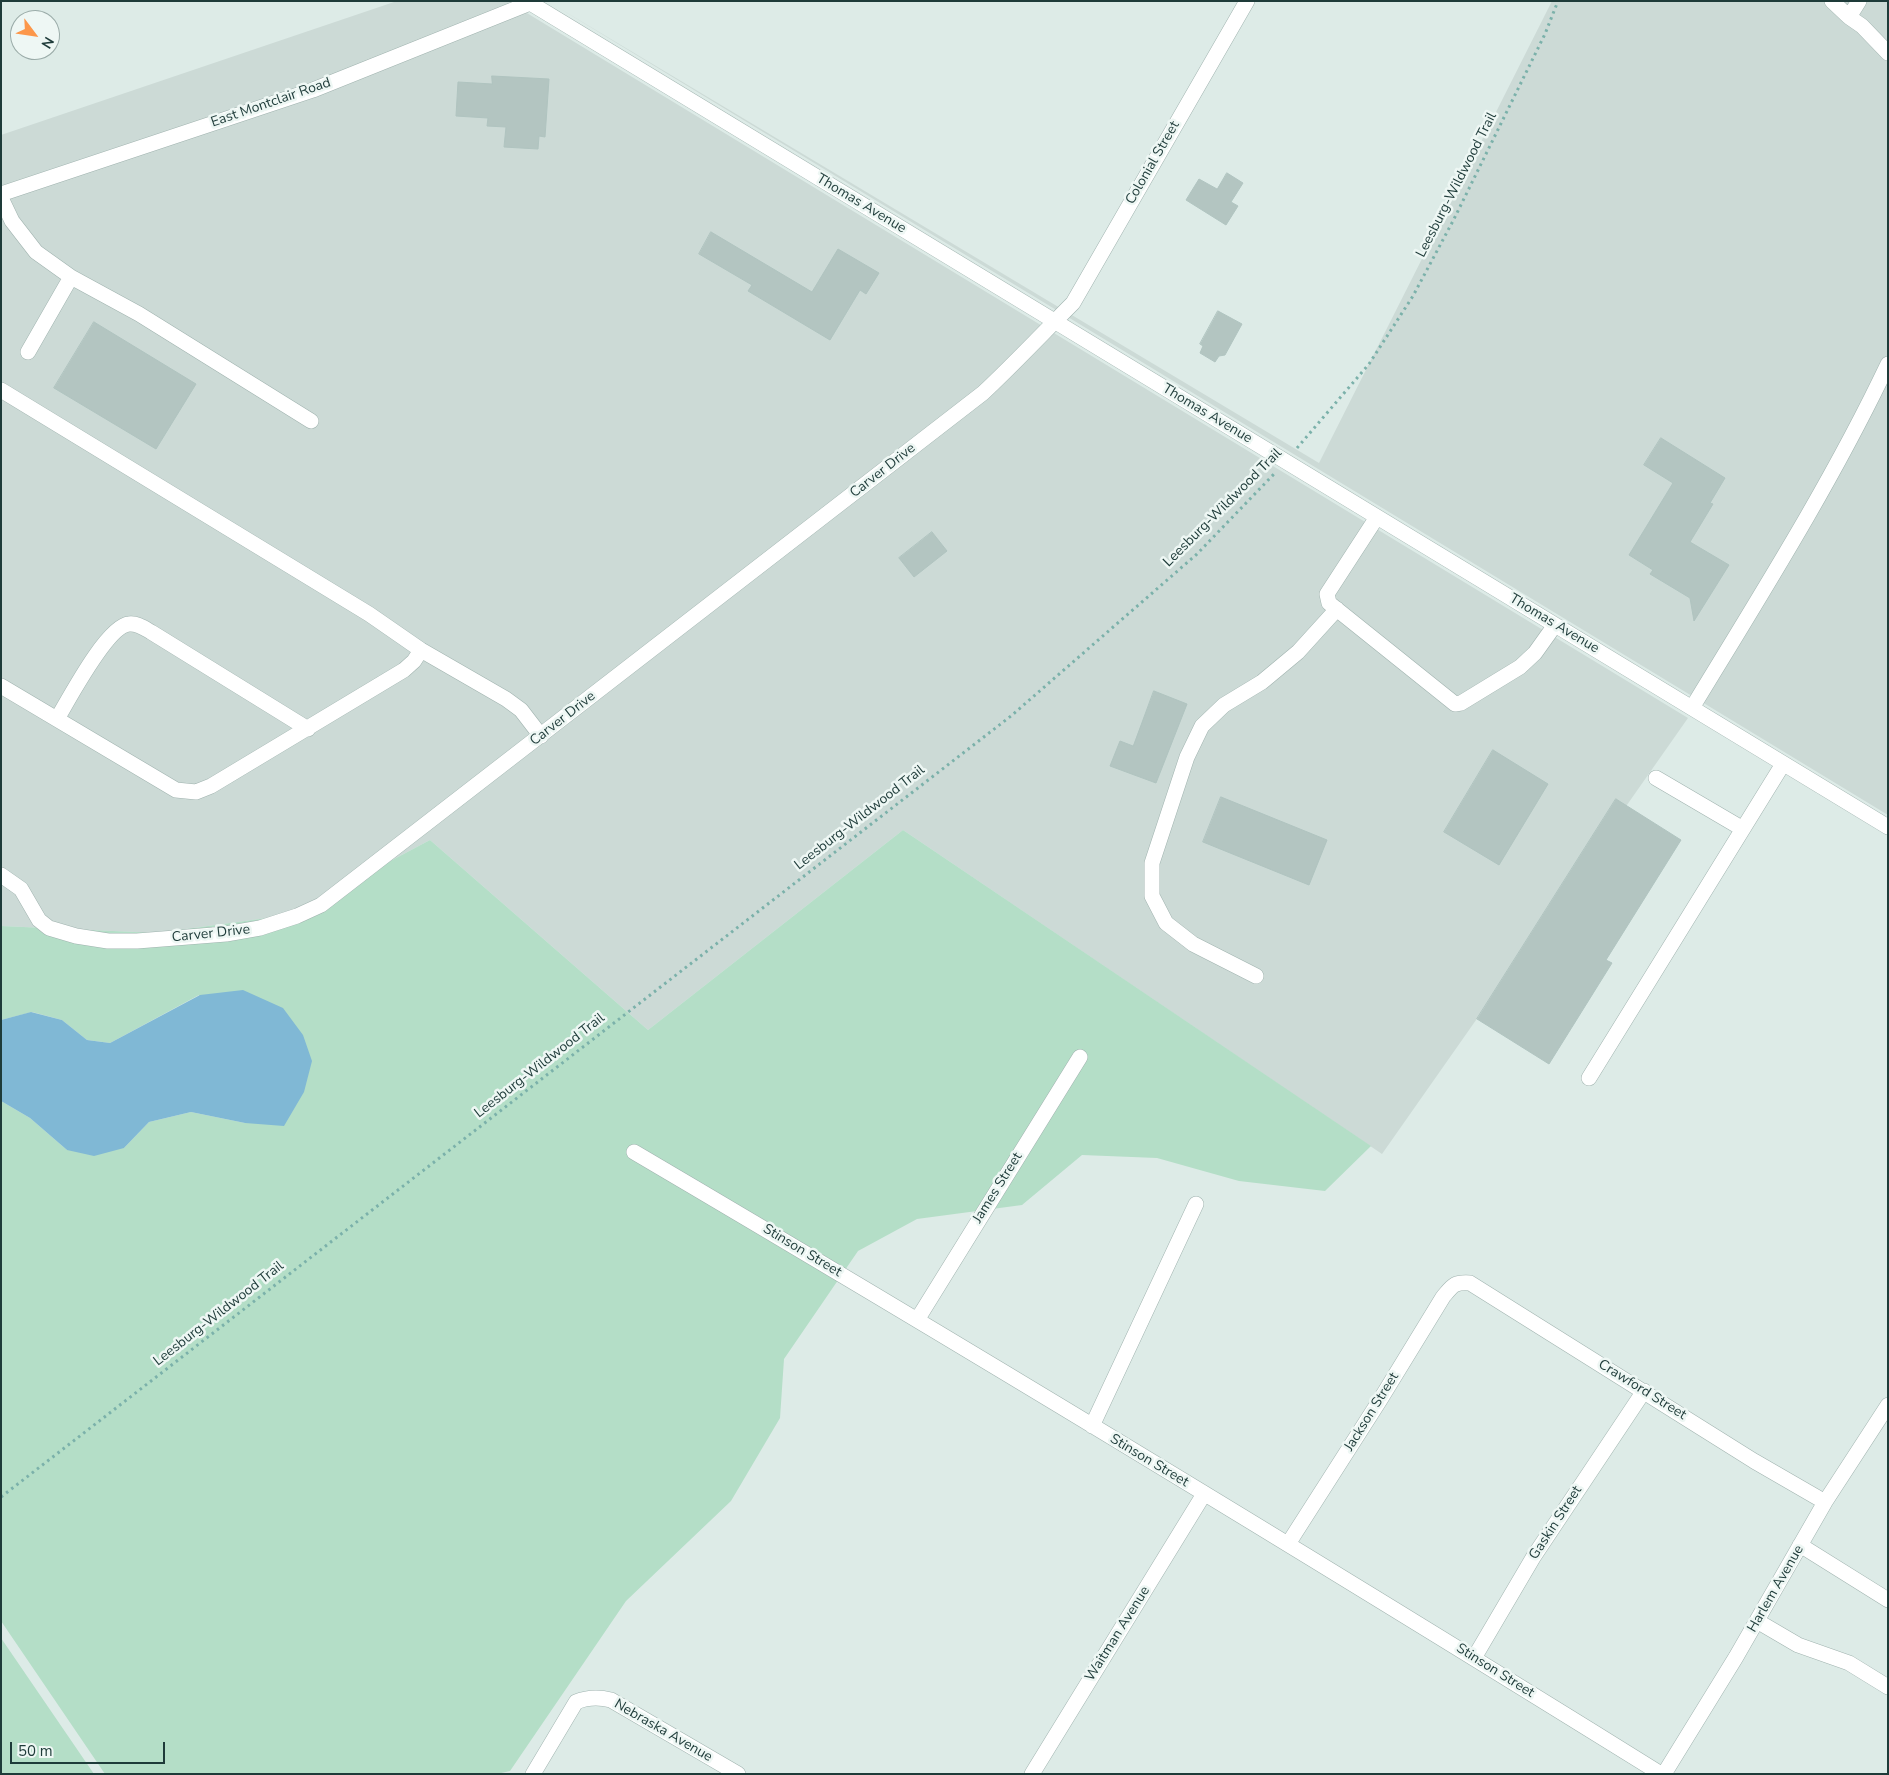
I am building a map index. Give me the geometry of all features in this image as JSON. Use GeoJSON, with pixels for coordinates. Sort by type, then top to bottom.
{"type":"FeatureCollection","features":[{"type":"Feature","properties":{"kind":"street","name":"Colonial Street"},"geometry":{"type":"LineString","coordinates":[[1054,321],[1073,302],[1247,1]]}},
{"type":"Feature","properties":{"kind":"street"},"geometry":{"type":"LineString","coordinates":[[1832,1],[1848,17],[1862,26],[1888,53]]}},
{"type":"Feature","properties":{"kind":"street"},"geometry":{"type":"LineString","coordinates":[[1848,17],[1859,1]]}},
{"type":"Feature","properties":{"kind":"street","name":"Thomas Avenue"},"geometry":{"type":"LineString","coordinates":[[531,2],[1888,827]]}},
{"type":"Feature","properties":{"kind":"street","name":"East Montclair Road"},"geometry":{"type":"LineString","coordinates":[[1,194],[312,90],[531,2]]}},
{"type":"Feature","properties":{"kind":"street"},"geometry":{"type":"LineString","coordinates":[[1,198],[12,220],[36,252],[71,277],[139,314],[311,421]]}},
{"type":"Feature","properties":{"kind":"street"},"geometry":{"type":"LineString","coordinates":[[28,352],[71,277]]}},
{"type":"Feature","properties":{"kind":"street","name":"Carver Drive"},"geometry":{"type":"LineString","coordinates":[[1,875],[21,889],[39,920],[49,928],[76,936],[108,941],[137,941],[226,934],[260,928],[297,916],[321,905],[983,393],[1054,321]]}},
{"type":"Feature","properties":{"kind":"street"},"geometry":{"type":"LineString","coordinates":[[1692,708],[1805,519],[1865,412],[1888,364]]}},
{"type":"Feature","properties":{"kind":"street"},"geometry":{"type":"LineString","coordinates":[[1,390],[369,614],[421,650],[506,698],[521,710],[541,736]]}},
{"type":"Feature","properties":{"kind":"street"},"geometry":{"type":"LineString","coordinates":[[1377,517],[1326,594],[1329,602],[1455,704],[1461,704],[1520,667],[1535,653],[1555,626]]}},
{"type":"Feature","properties":{"kind":"street"},"geometry":{"type":"LineString","coordinates":[[1256,976],[1194,944],[1166,923],[1152,896],[1152,863],[1187,757],[1202,726],[1224,705],[1262,682],[1298,652],[1337,609]]}},
{"type":"Feature","properties":{"kind":"street"},"geometry":{"type":"LineString","coordinates":[[57,719],[104,643],[116,630],[128,624],[139,625],[151,632],[308,729]]}},
{"type":"Feature","properties":{"kind":"street"},"geometry":{"type":"LineString","coordinates":[[1,686],[176,790],[196,792],[211,786],[404,670],[414,661],[421,650]]}},
{"type":"Feature","properties":{"kind":"street"},"geometry":{"type":"LineString","coordinates":[[1589,1078],[1783,764]]}},
{"type":"Feature","properties":{"kind":"street"},"geometry":{"type":"LineString","coordinates":[[1656,778],[1743,829]]}},
{"type":"Feature","properties":{"kind":"street","name":"James Street"},"geometry":{"type":"LineString","coordinates":[[917,1320],[1080,1057]]}},
{"type":"Feature","properties":{"kind":"street","name":"Stinson Street"},"geometry":{"type":"LineString","coordinates":[[634,1152],[1288,1544],[1663,1774]]}},
{"type":"Feature","properties":{"kind":"street"},"geometry":{"type":"LineString","coordinates":[[1092,1426],[1196,1204]]}},
{"type":"Feature","properties":{"kind":"street","name":"Crawford Street"},"geometry":{"type":"LineString","coordinates":[[1457,1283],[1470,1283],[1754,1461],[1825,1502]]}},
{"type":"Feature","properties":{"kind":"street","name":"Jackson Street"},"geometry":{"type":"LineString","coordinates":[[1288,1544],[1443,1297],[1457,1283]]}},
{"type":"Feature","properties":{"kind":"street","name":"Gaskin Street"},"geometry":{"type":"LineString","coordinates":[[1474,1658],[1534,1556],[1644,1391]]}},
{"type":"Feature","properties":{"kind":"street","name":"Harlem Avenue"},"geometry":{"type":"LineString","coordinates":[[1663,1774],[1757,1621],[1825,1502],[1888,1405]]}},
{"type":"Feature","properties":{"kind":"street","name":"Waitman Avenue"},"geometry":{"type":"LineString","coordinates":[[1032,1774],[1204,1494]]}},
{"type":"Feature","properties":{"kind":"street"},"geometry":{"type":"LineString","coordinates":[[1800,1546],[1888,1600]]}},
{"type":"Feature","properties":{"kind":"street"},"geometry":{"type":"LineString","coordinates":[[1757,1621],[1798,1646],[1850,1663],[1888,1687]]}},
{"type":"Feature","properties":{"kind":"street","name":"Nebraska Avenue"},"geometry":{"type":"LineString","coordinates":[[533,1774],[576,1702],[585,1698],[611,1700],[738,1774]]}},
{"type":"Feature","properties":{"kind":"path","name":"Leesburg-Wildwood Trail"},"geometry":{"type":"LineString","coordinates":[[1,1497],[1011,716],[1197,554],[1285,462],[1369,364],[1413,296],[1454,219],[1545,34],[1558,1]]}},
{"type":"Feature","properties":{"kind":"shaded area"},"geometry":{"type":"Polygon","coordinates":[[[397,1],[507,1],[1688,718],[1382,1154],[903,830],[648,1030],[430,840],[289,915],[157,933],[1,926],[1,135],[397,1]]]}},
{"type":"Feature","properties":{"kind":"shaded area"},"geometry":{"type":"Polygon","coordinates":[[[1552,1],[1888,1],[1888,815],[554,5],[1319,463],[1552,1]]]}},
{"type":"Feature","properties":{"kind":"green space"},"geometry":{"type":"Polygon","coordinates":[[[903,830],[1371,1146],[1325,1191],[1239,1181],[1157,1158],[1082,1155],[1022,1205],[917,1219],[858,1251],[784,1359],[780,1418],[731,1501],[626,1601],[510,1771],[497,1774],[105,1774],[1,1621],[1,1101],[30,1118],[67,1150],[124,1148],[149,1122],[191,1112],[245,1123],[199,995],[110,1043],[87,1040],[62,1020],[32,1012],[1,1020],[1,926],[157,933],[289,915],[430,840],[648,1030],[903,830]]]}},
{"type":"Feature","properties":{"kind":"green space"},"geometry":{"type":"Polygon","coordinates":[[[1,1638],[94,1774],[1,1774],[1,1638]]]}},
{"type":"Feature","properties":{"kind":"water"},"geometry":{"type":"Polygon","coordinates":[[[243,990],[283,1008],[303,1035],[312,1061],[304,1092],[284,1126],[245,1123],[191,1112],[149,1122],[124,1148],[94,1156],[67,1150],[30,1118],[1,1101],[1,1020],[31,1012],[62,1020],[87,1040],[110,1043],[200,995],[243,990]]]}},
{"type":"Feature","properties":{"kind":"building"},"geometry":{"type":"Polygon","coordinates":[[[492,76],[549,79],[545,137],[539,136],[538,149],[504,147],[506,127],[487,126],[488,118],[456,116],[458,82],[492,84],[492,76]]]}},
{"type":"Feature","properties":{"kind":"building"},"geometry":{"type":"Polygon","coordinates":[[[1227,173],[1243,183],[1231,202],[1238,206],[1226,225],[1186,200],[1199,179],[1217,189],[1227,173]]]}},
{"type":"Feature","properties":{"kind":"building"},"geometry":{"type":"Polygon","coordinates":[[[711,232],[812,292],[838,249],[879,273],[866,294],[860,290],[830,340],[748,291],[752,285],[699,254],[711,232]]]}},
{"type":"Feature","properties":{"kind":"building"},"geometry":{"type":"Polygon","coordinates":[[[1218,311],[1242,324],[1225,355],[1219,356],[1215,362],[1200,353],[1203,346],[1200,344],[1218,311]]]}},
{"type":"Feature","properties":{"kind":"building"},"geometry":{"type":"Polygon","coordinates":[[[94,322],[196,384],[156,449],[54,388],[94,322]]]}},
{"type":"Feature","properties":{"kind":"building"},"geometry":{"type":"Polygon","coordinates":[[[1661,438],[1725,478],[1710,503],[1713,504],[1690,542],[1729,565],[1694,621],[1690,598],[1650,574],[1653,570],[1629,555],[1673,483],[1644,465],[1661,438]]]}},
{"type":"Feature","properties":{"kind":"building"},"geometry":{"type":"Polygon","coordinates":[[[932,532],[947,551],[914,577],[899,558],[932,532]]]}},
{"type":"Feature","properties":{"kind":"building"},"geometry":{"type":"Polygon","coordinates":[[[1154,691],[1187,704],[1156,783],[1110,766],[1120,741],[1133,746],[1154,691]]]}},
{"type":"Feature","properties":{"kind":"building"},"geometry":{"type":"Polygon","coordinates":[[[1493,750],[1548,784],[1499,865],[1444,832],[1493,750]]]}},
{"type":"Feature","properties":{"kind":"building"},"geometry":{"type":"Polygon","coordinates":[[[1221,797],[1327,840],[1309,885],[1203,842],[1221,797]]]}},
{"type":"Feature","properties":{"kind":"building"},"geometry":{"type":"Polygon","coordinates":[[[1616,799],[1681,840],[1606,960],[1612,963],[1549,1064],[1477,1019],[1616,799]]]}}]}
